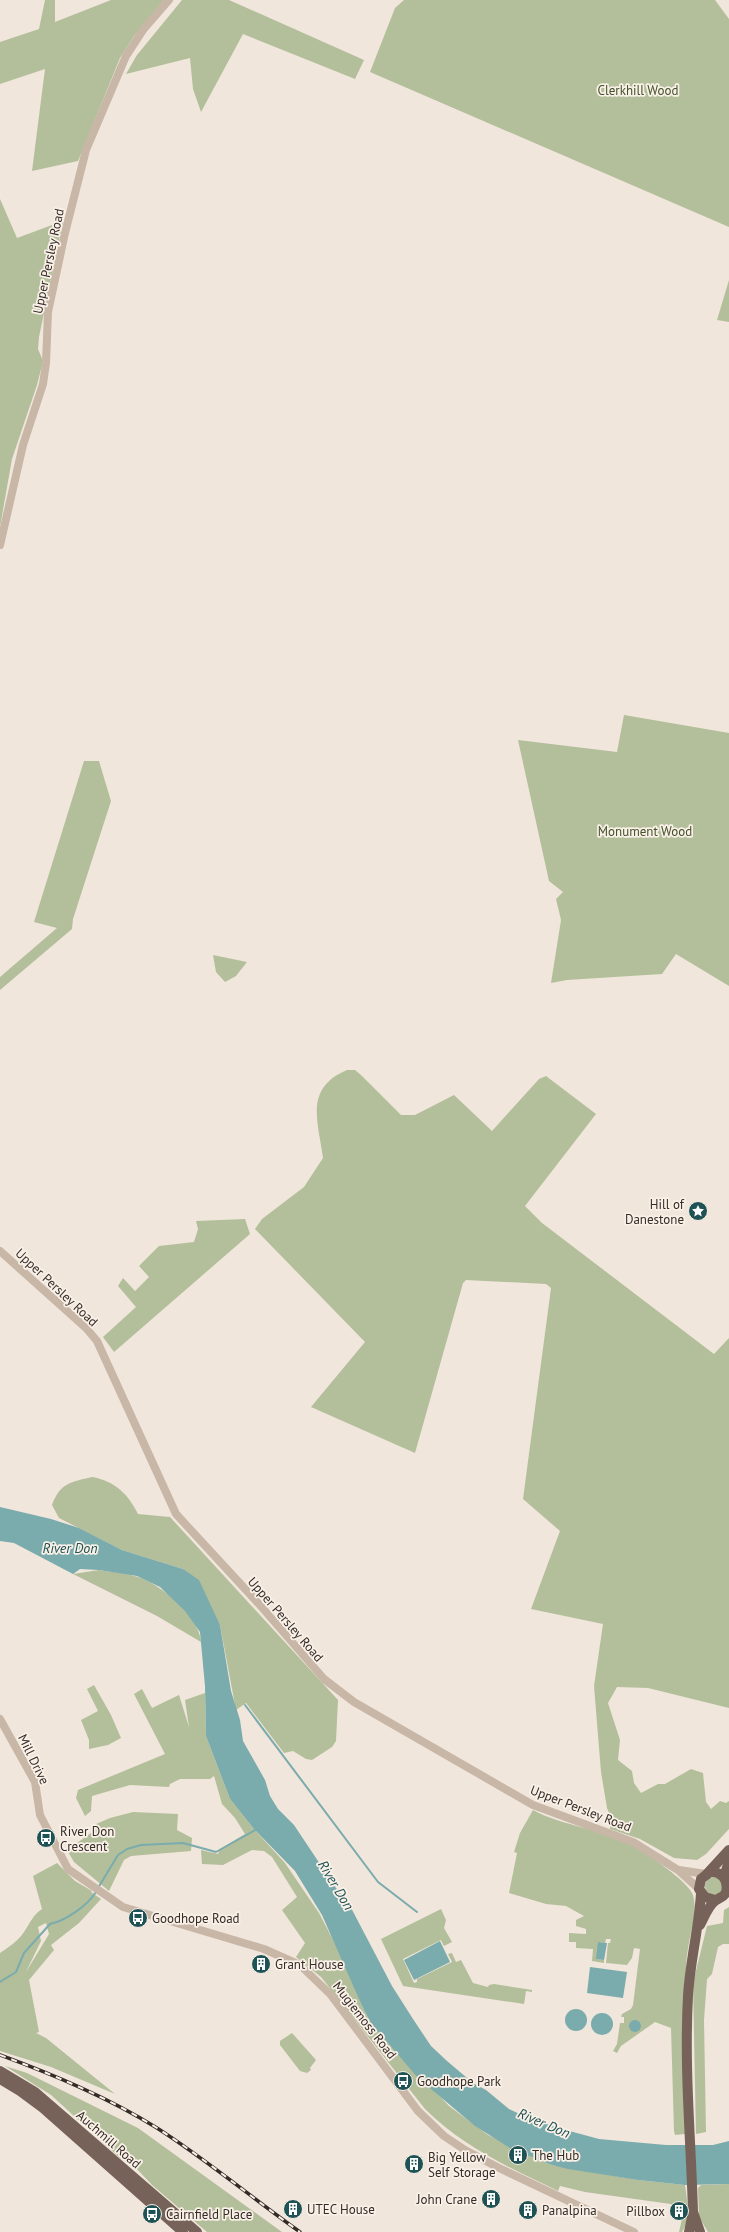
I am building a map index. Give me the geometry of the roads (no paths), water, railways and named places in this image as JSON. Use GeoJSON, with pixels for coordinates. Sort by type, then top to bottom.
{"type":"FeatureCollection","features":[{"type":"Feature","properties":{"kind":"main road"},"geometry":{"type":"LineString","coordinates":[[689,2232],[692,2209],[688,1997],[691,1955],[699,1926],[701,1879],[729,1850]]}},
{"type":"Feature","properties":{"kind":"main road"},"geometry":{"type":"LineString","coordinates":[[699,1926],[727,1890],[726,1879],[729,1861]]}},
{"type":"Feature","properties":{"kind":"main road"},"geometry":{"type":"LineString","coordinates":[[706,1874],[716,1872],[726,1879]]}},
{"type":"Feature","properties":{"kind":"main road"},"geometry":{"type":"LineString","coordinates":[[700,1891],[705,1897],[721,1898]]}},
{"type":"Feature","properties":{"kind":"main road","name":"Auchmill Road"},"geometry":{"type":"LineString","coordinates":[[0,2071],[35,2092],[197,2232]]}},
{"type":"Feature","properties":{"kind":"main road","name":"Auchmill Road"},"geometry":{"type":"LineString","coordinates":[[0,2079],[24,2093],[43,2108],[183,2232]]}},
{"type":"Feature","properties":{"kind":"main road"},"geometry":{"type":"LineString","coordinates":[[692,2209],[700,2232]]}},
{"type":"Feature","properties":{"kind":"street","name":"Upper Persley Road"},"geometry":{"type":"LineString","coordinates":[[0,545],[23,445],[43,384],[46,363],[48,312],[65,233],[86,150],[126,56],[143,30],[169,0]]}},
{"type":"Feature","properties":{"kind":"street","name":"Upper Persley Road"},"geometry":{"type":"LineString","coordinates":[[0,1251],[86,1328],[97,1341],[176,1514],[324,1679],[354,1702],[533,1805],[633,1842],[678,1870],[700,1891]]}},
{"type":"Feature","properties":{"kind":"street","name":"Mill Drive"},"geometry":{"type":"LineString","coordinates":[[0,1719],[35,1782],[40,1815],[60,1855]]}},
{"type":"Feature","properties":{"kind":"street","name":"Mugiemoss Road"},"geometry":{"type":"LineString","coordinates":[[60,1855],[68,1869],[123,1907],[139,1914],[264,1949],[300,1965],[331,1995],[418,2111],[444,2136],[465,2150],[499,2168],[634,2232]]}},
{"type":"Feature","properties":{"kind":"street","name":"Upper Persley Road"},"geometry":{"type":"LineString","coordinates":[[678,1870],[706,1874]]}},
{"type":"Feature","properties":{"kind":"water","name":"River Don"},"geometry":{"type":"Polygon","coordinates":[[[0,1507],[51,1519],[79,1528],[122,1550],[183,1569],[199,1580],[220,1625],[231,1691],[240,1720],[243,1741],[265,1780],[270,1796],[278,1809],[294,1825],[336,1888],[349,1904],[392,1986],[431,2046],[447,2061],[473,2083],[486,2090],[509,2109],[528,2118],[562,2129],[599,2139],[666,2145],[713,2145],[729,2141],[729,2184],[685,2185],[638,2180],[552,2165],[510,2148],[475,2126],[418,2078],[371,2023],[322,1915],[295,1871],[254,1829],[230,1799],[206,1736],[205,1686],[200,1632],[185,1611],[160,1587],[137,1576],[99,1570],[80,1569],[73,1574],[14,1543],[0,1541],[0,1507]]]}},
{"type":"Feature","properties":{"kind":"water"},"geometry":{"type":"Polygon","coordinates":[[[440,1941],[450,1962],[414,1980],[404,1960],[440,1941]]]}},
{"type":"Feature","properties":{"kind":"water"},"geometry":{"type":"Polygon","coordinates":[[[598,1942],[607,1943],[604,1960],[596,1959],[598,1942]]]}},
{"type":"Feature","properties":{"kind":"water"},"geometry":{"type":"Polygon","coordinates":[[[590,1967],[627,1972],[623,1998],[587,1993],[590,1967]]]}},
{"type":"Feature","properties":{"kind":"water"},"geometry":{"type":"Polygon","coordinates":[[[576,2009],[584,2012],[587,2020],[584,2028],[576,2031],[568,2028],[565,2020],[568,2012],[576,2009]]]}},
{"type":"Feature","properties":{"kind":"water"},"geometry":{"type":"Polygon","coordinates":[[[602,2013],[610,2016],[613,2024],[610,2032],[602,2035],[594,2032],[591,2024],[594,2016],[602,2013]]]}},
{"type":"Feature","properties":{"kind":"water"},"geometry":{"type":"Polygon","coordinates":[[[633,2020],[637,2020],[641,2026],[637,2032],[633,2032],[629,2028],[629,2024],[633,2020]]]}},
{"type":"Feature","properties":{"kind":"waterway"},"geometry":{"type":"LineString","coordinates":[[245,1705],[378,1882],[417,1912]]}},
{"type":"Feature","properties":{"kind":"waterway"},"geometry":{"type":"LineString","coordinates":[[98,1888],[118,1855],[127,1849],[141,1845],[183,1843],[216,1852],[257,1829]]}},
{"type":"Feature","properties":{"kind":"waterway"},"geometry":{"type":"LineString","coordinates":[[0,1982],[16,1972],[24,1953],[50,1924],[62,1920],[75,1912],[96,1892]]}},
{"type":"Feature","properties":{"kind":"railway"},"geometry":{"type":"LineString","coordinates":[[0,2055],[80,2087],[119,2106],[157,2128],[194,2153],[300,2232]]}},
{"type":"Feature","properties":{"kind":"place","name":"Hill of Danestone"},"geometry":{"type":"Point","coordinates":[698,1211]}},
{"type":"Feature","properties":{"kind":"place","name":"River Don Crescent"},"geometry":{"type":"Point","coordinates":[46,1838]}},
{"type":"Feature","properties":{"kind":"place","name":"Goodhope Road"},"geometry":{"type":"Point","coordinates":[138,1918]}},
{"type":"Feature","properties":{"kind":"place","name":"Grant House"},"geometry":{"type":"Point","coordinates":[261,1964]}},
{"type":"Feature","properties":{"kind":"place","name":"Goodhope Park"},"geometry":{"type":"Point","coordinates":[403,2081]}},
{"type":"Feature","properties":{"kind":"place","name":"The Hub"},"geometry":{"type":"Point","coordinates":[518,2155]}},
{"type":"Feature","properties":{"kind":"place","name":"Big Yellow Self Storage"},"geometry":{"type":"Point","coordinates":[414,2164]}},
{"type":"Feature","properties":{"kind":"place","name":"John Crane"},"geometry":{"type":"Point","coordinates":[491,2199]}},
{"type":"Feature","properties":{"kind":"place","name":"UTEC House"},"geometry":{"type":"Point","coordinates":[293,2209]}},
{"type":"Feature","properties":{"kind":"place","name":"Panalpina"},"geometry":{"type":"Point","coordinates":[528,2210]}},
{"type":"Feature","properties":{"kind":"place","name":"Pillbox"},"geometry":{"type":"Point","coordinates":[679,2211]}},
{"type":"Feature","properties":{"kind":"place","name":"Cairnfield Place"},"geometry":{"type":"Point","coordinates":[152,2214]}},
{"type":"Feature","properties":{"kind":"park label","name":"Clerkhill Wood"},"geometry":{"type":"Point","coordinates":[638,90]}},
{"type":"Feature","properties":{"kind":"park label","name":"Monument Wood"},"geometry":{"type":"Point","coordinates":[645,831]}}]}
